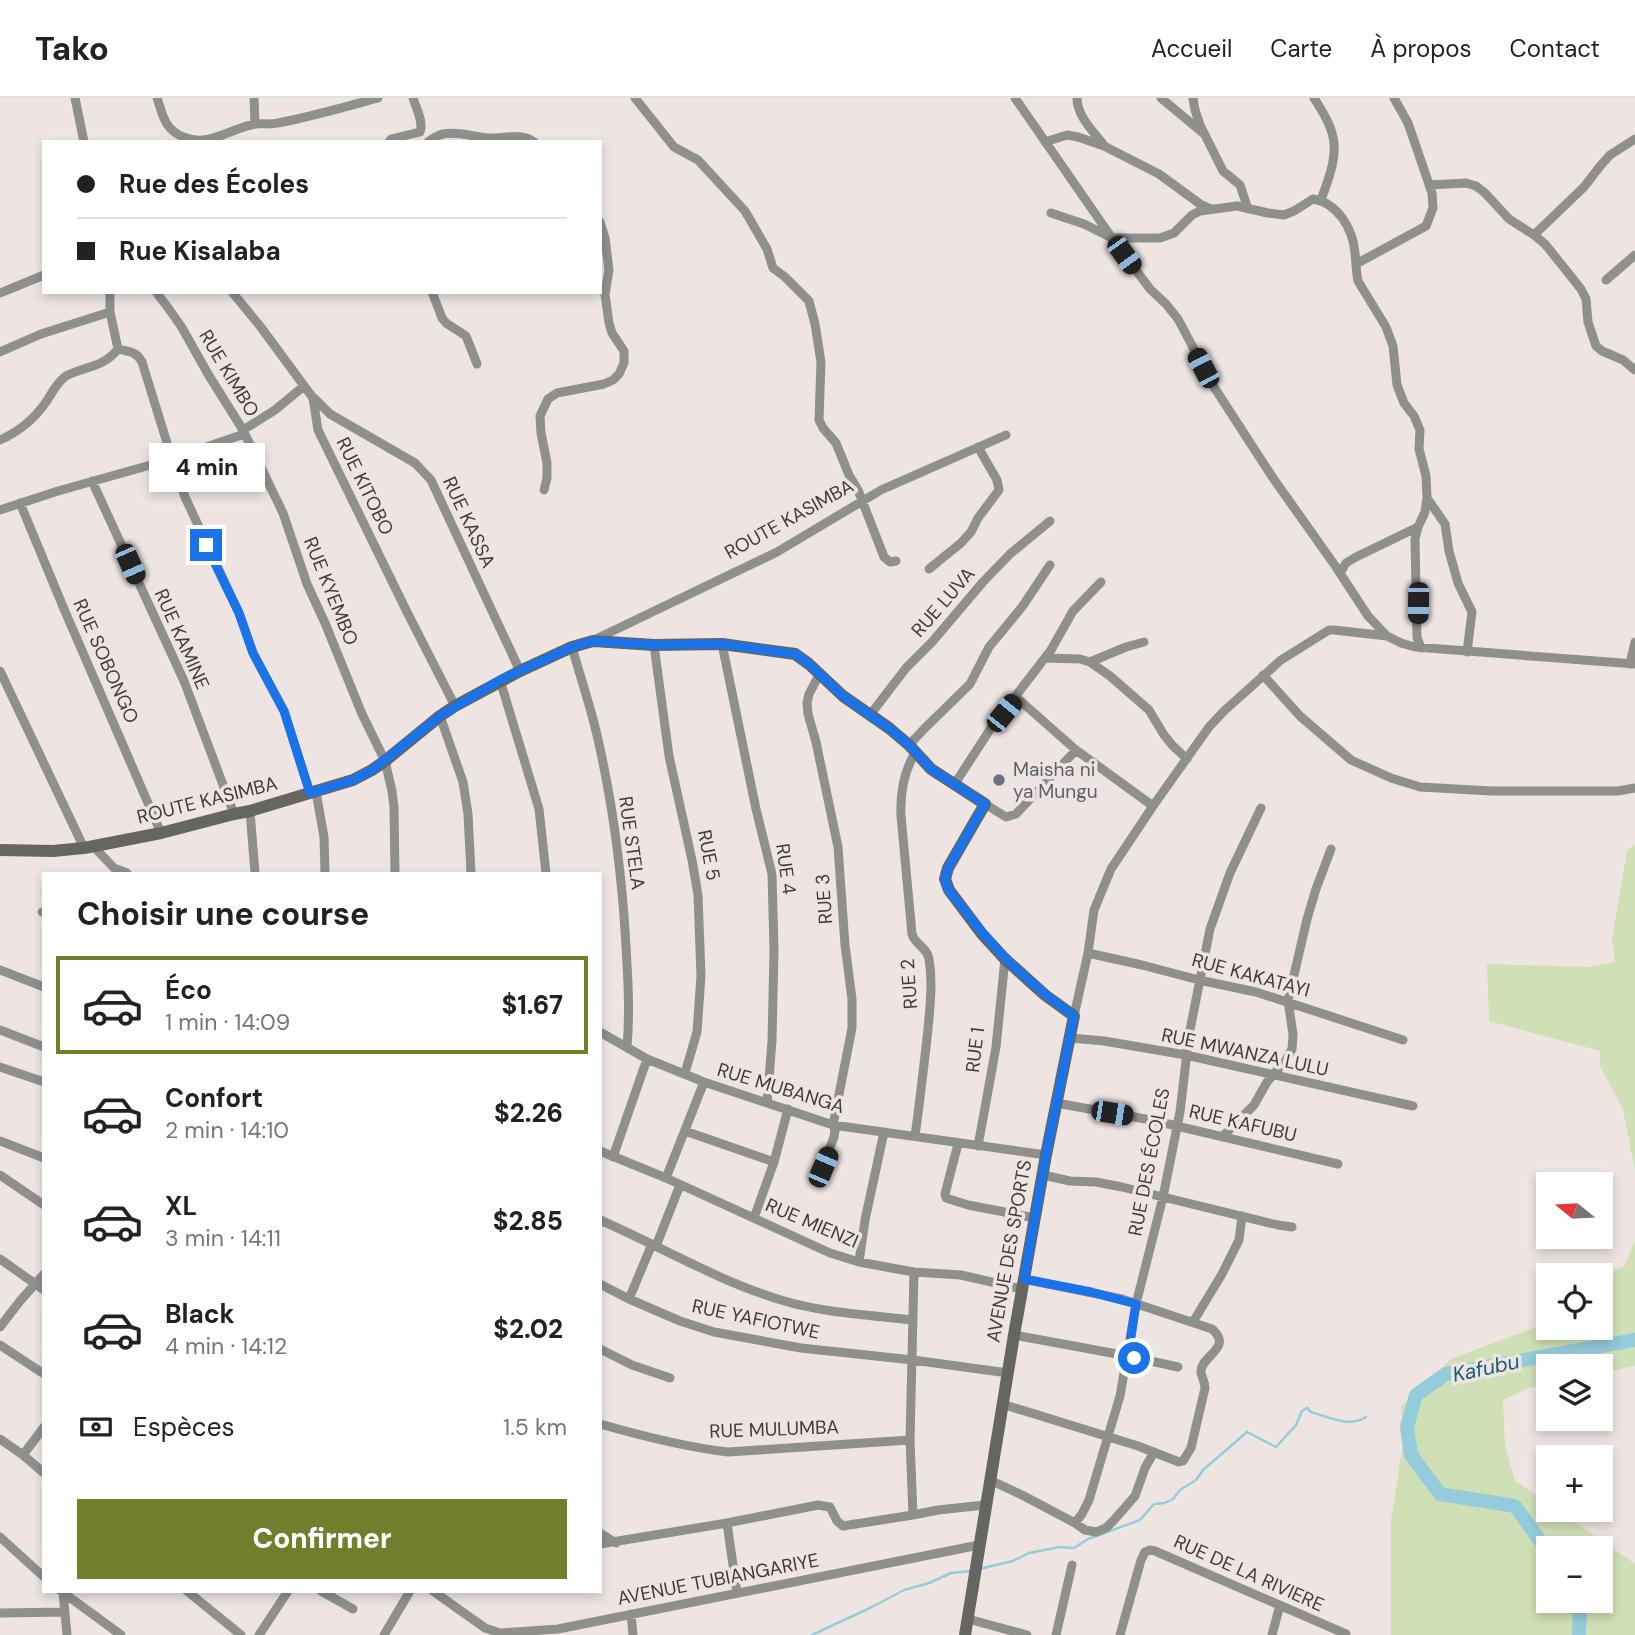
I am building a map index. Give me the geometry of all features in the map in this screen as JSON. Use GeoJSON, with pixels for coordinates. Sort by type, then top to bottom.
{"type":"FeatureCollection","features":[{"type":"Feature","properties":{"kind":"street"},"geometry":{"type":"LineString","coordinates":[[75,98],[84,140]]}},
{"type":"Feature","properties":{"kind":"street"},"geometry":{"type":"LineString","coordinates":[[158,98],[165,123],[179,135],[190,139],[205,139],[255,124],[275,124],[341,103],[378,98]]}},
{"type":"Feature","properties":{"kind":"street"},"geometry":{"type":"LineString","coordinates":[[254,98],[255,124]]}},
{"type":"Feature","properties":{"kind":"street"},"geometry":{"type":"LineString","coordinates":[[392,140],[420,132],[421,123],[413,98]]}},
{"type":"Feature","properties":{"kind":"street"},"geometry":{"type":"LineString","coordinates":[[635,98],[674,147],[698,160],[745,211],[767,248],[773,268],[809,302],[821,362],[819,420],[836,443],[884,557],[890,562],[896,561]]}},
{"type":"Feature","properties":{"kind":"street"},"geometry":{"type":"LineString","coordinates":[[1014,98],[1112,238],[1150,289],[1178,319],[1214,387],[1273,478],[1368,617],[1387,636]]}},
{"type":"Feature","properties":{"kind":"street"},"geometry":{"type":"LineString","coordinates":[[1077,98],[1081,114],[1104,146]]}},
{"type":"Feature","properties":{"kind":"street"},"geometry":{"type":"LineString","coordinates":[[1161,98],[1206,136]]}},
{"type":"Feature","properties":{"kind":"street"},"geometry":{"type":"LineString","coordinates":[[1193,98],[1195,110],[1223,171],[1240,185],[1248,209]]}},
{"type":"Feature","properties":{"kind":"street"},"geometry":{"type":"LineString","coordinates":[[1314,98],[1329,125],[1335,144],[1321,200]]}},
{"type":"Feature","properties":{"kind":"street"},"geometry":{"type":"LineString","coordinates":[[1356,264],[1426,226],[1433,208],[1430,186],[1408,123],[1394,98]]}},
{"type":"Feature","properties":{"kind":"street"},"geometry":{"type":"LineString","coordinates":[[432,140],[443,134],[452,134],[492,138],[519,136],[532,140]]}},
{"type":"Feature","properties":{"kind":"street"},"geometry":{"type":"LineString","coordinates":[[1045,142],[1067,135],[1104,146],[1159,174],[1200,204],[1213,210]]}},
{"type":"Feature","properties":{"kind":"street"},"geometry":{"type":"LineString","coordinates":[[1534,235],[1584,187],[1610,155],[1635,139]]}},
{"type":"Feature","properties":{"kind":"street"},"geometry":{"type":"LineString","coordinates":[[1430,186],[1466,183],[1476,186],[1509,219],[1545,244],[1581,289],[1586,299],[1588,322],[1596,346],[1623,360],[1635,370]]}},
{"type":"Feature","properties":{"kind":"street"},"geometry":{"type":"LineString","coordinates":[[1051,212],[1112,238],[1160,238],[1174,233],[1192,215],[1200,211],[1237,206],[1284,215],[1314,199],[1333,206],[1347,224],[1355,250],[1358,281],[1386,327],[1394,346],[1397,385],[1420,430],[1419,449],[1426,476],[1427,498],[1415,539],[1417,637],[1421,648]]}},
{"type":"Feature","properties":{"kind":"street"},"geometry":{"type":"LineString","coordinates":[[544,490],[547,463],[540,416],[548,399],[557,393],[604,384],[619,374],[624,363],[624,351],[609,323],[606,294],[609,270],[602,228]]}},
{"type":"Feature","properties":{"kind":"street"},"geometry":{"type":"LineString","coordinates":[[1605,279],[1635,255]]}},
{"type":"Feature","properties":{"kind":"street"},"geometry":{"type":"LineString","coordinates":[[0,293],[42,276]]}},
{"type":"Feature","properties":{"kind":"street"},"geometry":{"type":"LineString","coordinates":[[110,294],[110,312],[118,349]]}},
{"type":"Feature","properties":{"kind":"street","name":"RUE KIMBO"},"geometry":{"type":"LineString","coordinates":[[0,510],[172,459],[244,432],[181,326],[158,294]]}},
{"type":"Feature","properties":{"kind":"street","name":"RUE KITOBO"},"geometry":{"type":"LineString","coordinates":[[234,294],[313,398],[318,430],[455,706]]}},
{"type":"Feature","properties":{"kind":"street"},"geometry":{"type":"LineString","coordinates":[[433,294],[442,318],[466,336],[477,364]]}},
{"type":"Feature","properties":{"kind":"street"},"geometry":{"type":"LineString","coordinates":[[0,352],[41,334],[110,312]]}},
{"type":"Feature","properties":{"kind":"street"},"geometry":{"type":"LineString","coordinates":[[118,349],[138,355],[149,379],[172,459],[197,526],[239,613],[253,653],[284,711],[313,793],[324,837],[325,872]]}},
{"type":"Feature","properties":{"kind":"street"},"geometry":{"type":"LineString","coordinates":[[0,440],[20,429],[39,411],[67,376],[105,361],[118,349]]}},
{"type":"Feature","properties":{"kind":"street"},"geometry":{"type":"LineString","coordinates":[[244,432],[304,386]]}},
{"type":"Feature","properties":{"kind":"street","name":"RUE KASSA"},"geometry":{"type":"LineString","coordinates":[[313,398],[330,414],[415,463],[431,480],[520,671]]}},
{"type":"Feature","properties":{"kind":"street","name":"RUE KYEMBO"},"geometry":{"type":"LineString","coordinates":[[244,432],[282,513],[307,584],[385,761],[394,807],[395,872]]}},
{"type":"Feature","properties":{"kind":"street","name":"ROUTE KASIMBA"},"geometry":{"type":"LineString","coordinates":[[1,849],[53,851],[161,833],[250,811],[353,780],[385,761],[440,716],[500,680],[572,647],[593,641],[778,552],[861,500],[1006,435]]}},
{"type":"Feature","properties":{"kind":"street"},"geometry":{"type":"LineString","coordinates":[[929,569],[971,532],[999,490],[997,480],[978,447]]}},
{"type":"Feature","properties":{"kind":"street","name":"RUE KAMINE"},"geometry":{"type":"LineString","coordinates":[[92,481],[184,681],[234,814]]}},
{"type":"Feature","properties":{"kind":"street"},"geometry":{"type":"LineString","coordinates":[[1427,498],[1446,524],[1449,551],[1458,583],[1472,612],[1468,652]]}},
{"type":"Feature","properties":{"kind":"street","name":"RUE SOBONGO"},"geometry":{"type":"LineString","coordinates":[[20,503],[161,833]]}},
{"type":"Feature","properties":{"kind":"street","name":"RUE LUVA"},"geometry":{"type":"LineString","coordinates":[[870,715],[906,668],[983,582],[1010,554],[1050,521]]}},
{"type":"Feature","properties":{"kind":"street"},"geometry":{"type":"LineString","coordinates":[[1340,573],[1346,563],[1356,557],[1418,527]]}},
{"type":"Feature","properties":{"kind":"street","name":"RUE 2"},"geometry":{"type":"LineString","coordinates":[[915,1136],[922,1090],[931,983],[929,957],[912,934],[900,797],[907,766],[912,749],[971,684],[989,647],[1022,607],[1050,565]]}},
{"type":"Feature","properties":{"kind":"street"},"geometry":{"type":"LineString","coordinates":[[954,785],[991,728],[1045,658],[1073,611],[1101,582]]}},
{"type":"Feature","properties":{"kind":"street","name":"AVENUE DES SPORTS"},"geometry":{"type":"LineString","coordinates":[[968,1619],[1023,1284],[1094,911],[1111,869],[1153,806],[1209,727],[1281,660],[1329,630],[1387,636],[1421,648],[1633,664]]}},
{"type":"Feature","properties":{"kind":"street","name":"ROUTE KASIMBA"},"geometry":{"type":"LineString","coordinates":[[593,641],[654,645],[722,644],[795,654],[843,696],[889,728],[931,769],[1006,817],[1016,814],[1076,750]]}},
{"type":"Feature","properties":{"kind":"street"},"geometry":{"type":"LineString","coordinates":[[1090,662],[1144,642]]}},
{"type":"Feature","properties":{"kind":"street"},"geometry":{"type":"LineString","coordinates":[[1633,664],[1635,642]]}},
{"type":"Feature","properties":{"kind":"street","name":"RUE 4"},"geometry":{"type":"LineString","coordinates":[[722,644],[772,874],[774,963],[767,1103]]}},
{"type":"Feature","properties":{"kind":"street","name":"RUE 5"},"geometry":{"type":"LineString","coordinates":[[654,645],[669,756],[698,895],[701,976],[697,1032],[685,1073]]}},
{"type":"Feature","properties":{"kind":"street","name":"RUE STELA"},"geometry":{"type":"LineString","coordinates":[[572,647],[596,734],[617,847],[630,1020],[627,1047]]}},
{"type":"Feature","properties":{"kind":"street"},"geometry":{"type":"LineString","coordinates":[[1045,658],[1080,659],[1090,662],[1110,676],[1149,710],[1164,735],[1187,759]]}},
{"type":"Feature","properties":{"kind":"street"},"geometry":{"type":"LineString","coordinates":[[0,671],[89,847],[114,869],[124,872]]}},
{"type":"Feature","properties":{"kind":"street","name":"RUE 3"},"geometry":{"type":"LineString","coordinates":[[817,1182],[834,1137],[833,1125],[852,1028],[852,999],[838,847],[808,714],[809,694],[819,675]]}},
{"type":"Feature","properties":{"kind":"street"},"geometry":{"type":"LineString","coordinates":[[1263,675],[1300,716],[1351,760],[1391,778],[1420,787],[1492,791],[1618,791],[1635,788]]}},
{"type":"Feature","properties":{"kind":"street"},"geometry":{"type":"LineString","coordinates":[[500,680],[539,809],[546,872]]}},
{"type":"Feature","properties":{"kind":"street"},"geometry":{"type":"LineString","coordinates":[[1016,697],[1076,750],[1153,806]]}},
{"type":"Feature","properties":{"kind":"street"},"geometry":{"type":"LineString","coordinates":[[440,716],[463,782],[468,814],[471,872]]}},
{"type":"Feature","properties":{"kind":"street"},"geometry":{"type":"LineString","coordinates":[[985,804],[948,868],[945,879],[949,890],[1005,960],[1074,1016]]}},
{"type":"Feature","properties":{"kind":"street","name":"RUE DES ÉCOLES"},"geometry":{"type":"LineString","coordinates":[[1075,1523],[1089,1500],[1120,1396],[1136,1304],[1163,1197],[1180,1112],[1186,1055],[1210,929],[1230,873],[1261,808]]}},
{"type":"Feature","properties":{"kind":"street"},"geometry":{"type":"LineString","coordinates":[[250,811],[256,872]]}},
{"type":"Feature","properties":{"kind":"street"},"geometry":{"type":"LineString","coordinates":[[1223,1136],[1254,1105],[1272,1076],[1286,1060],[1294,1042],[1288,1001],[1307,919],[1331,849]]}},
{"type":"Feature","properties":{"kind":"street","name":"RUE KAKATAYI"},"geometry":{"type":"LineString","coordinates":[[1088,953],[1256,992],[1403,1040]]}},
{"type":"Feature","properties":{"kind":"street","name":"RUE 1"},"geometry":{"type":"LineString","coordinates":[[978,1146],[996,1047],[1005,960]]}},
{"type":"Feature","properties":{"kind":"street"},"geometry":{"type":"LineString","coordinates":[[0,970],[42,986]]}},
{"type":"Feature","properties":{"kind":"street"},"geometry":{"type":"LineString","coordinates":[[0,1030],[42,1046]]}},
{"type":"Feature","properties":{"kind":"street","name":"RUE MUBANGA"},"geometry":{"type":"LineString","coordinates":[[602,1033],[647,1059],[704,1082],[833,1125],[1046,1155]]}},
{"type":"Feature","properties":{"kind":"street","name":"RUE MWANZA LULU"},"geometry":{"type":"LineString","coordinates":[[1070,1038],[1186,1055],[1413,1106]]}},
{"type":"Feature","properties":{"kind":"street"},"geometry":{"type":"LineString","coordinates":[[613,1157],[647,1059]]}},
{"type":"Feature","properties":{"kind":"street"},"geometry":{"type":"LineString","coordinates":[[0,1067],[42,1081]]}},
{"type":"Feature","properties":{"kind":"street"},"geometry":{"type":"LineString","coordinates":[[666,1178],[704,1082]]}},
{"type":"Feature","properties":{"kind":"street","name":"RUE KAFUBU"},"geometry":{"type":"LineString","coordinates":[[1056,1102],[1223,1136],[1338,1164]]}},
{"type":"Feature","properties":{"kind":"street"},"geometry":{"type":"LineString","coordinates":[[754,1218],[774,1162],[788,1109]]}},
{"type":"Feature","properties":{"kind":"street"},"geometry":{"type":"LineString","coordinates":[[685,1131],[774,1162]]}},
{"type":"Feature","properties":{"kind":"street"},"geometry":{"type":"LineString","coordinates":[[859,1262],[884,1132]]}},
{"type":"Feature","properties":{"kind":"street"},"geometry":{"type":"LineString","coordinates":[[0,1141],[42,1157]]}},
{"type":"Feature","properties":{"kind":"street"},"geometry":{"type":"LineString","coordinates":[[958,1144],[946,1187],[946,1198],[1035,1218]]}},
{"type":"Feature","properties":{"kind":"street","name":"RUE MIENZI"},"geometry":{"type":"LineString","coordinates":[[602,1152],[830,1253],[859,1262],[914,1272],[961,1275],[1091,1292],[1212,1329],[1220,1339],[1216,1351],[1205,1362],[1201,1371],[1206,1384],[1191,1448],[1183,1461],[1179,1462],[1154,1452]]}},
{"type":"Feature","properties":{"kind":"street"},"geometry":{"type":"LineString","coordinates":[[0,1175],[42,1204]]}},
{"type":"Feature","properties":{"kind":"street"},"geometry":{"type":"LineString","coordinates":[[1043,1175],[1070,1181],[1096,1182],[1292,1227]]}},
{"type":"Feature","properties":{"kind":"street"},"geometry":{"type":"LineString","coordinates":[[629,1299],[680,1185]]}},
{"type":"Feature","properties":{"kind":"street"},"geometry":{"type":"LineString","coordinates":[[1193,1322],[1239,1240],[1242,1216]]}},
{"type":"Feature","properties":{"kind":"street"},"geometry":{"type":"LineString","coordinates":[[602,1221],[755,1292],[783,1301],[816,1308],[913,1320]]}},
{"type":"Feature","properties":{"kind":"street"},"geometry":{"type":"LineString","coordinates":[[0,1259],[40,1287],[20,1301],[0,1327]]}},
{"type":"Feature","properties":{"kind":"street"},"geometry":{"type":"LineString","coordinates":[[913,1515],[910,1440],[914,1272]]}},
{"type":"Feature","properties":{"kind":"street","name":"RUE YAFIOTWE"},"geometry":{"type":"LineString","coordinates":[[602,1285],[680,1321],[714,1332],[801,1349],[1008,1373]]}},
{"type":"Feature","properties":{"kind":"street"},"geometry":{"type":"LineString","coordinates":[[1014,1335],[1178,1367]]}},
{"type":"Feature","properties":{"kind":"street"},"geometry":{"type":"LineString","coordinates":[[0,1345],[42,1373]]}},
{"type":"Feature","properties":{"kind":"street"},"geometry":{"type":"LineString","coordinates":[[602,1350],[632,1365],[670,1378]]}},
{"type":"Feature","properties":{"kind":"street"},"geometry":{"type":"LineString","coordinates":[[989,1480],[1091,1532],[1106,1528],[1135,1496],[1154,1452],[1002,1404]]}},
{"type":"Feature","properties":{"kind":"street","name":"RUE MULUMBA"},"geometry":{"type":"LineString","coordinates":[[602,1425],[699,1449],[728,1452],[910,1440]]}},
{"type":"Feature","properties":{"kind":"street"},"geometry":{"type":"LineString","coordinates":[[23,1455],[42,1430]]}},
{"type":"Feature","properties":{"kind":"street"},"geometry":{"type":"LineString","coordinates":[[0,1439],[42,1472]]}},
{"type":"Feature","properties":{"kind":"street"},"geometry":{"type":"LineString","coordinates":[[602,1545],[818,1505],[830,1507],[839,1524],[843,1526],[985,1505]]}},
{"type":"Feature","properties":{"kind":"street"},"geometry":{"type":"LineString","coordinates":[[727,1523],[737,1593]]}},
{"type":"Feature","properties":{"kind":"street"},"geometry":{"type":"LineString","coordinates":[[602,1534],[616,1543]]}},
{"type":"Feature","properties":{"kind":"street"},"geometry":{"type":"LineString","coordinates":[[0,1537],[42,1575]]}},
{"type":"Feature","properties":{"kind":"street","name":"AVENUE TUBIANGARIYE"},"geometry":{"type":"LineString","coordinates":[[436,1593],[485,1628],[500,1633],[558,1629],[979,1545]]}},
{"type":"Feature","properties":{"kind":"street","name":"RUE DE LA RIVIERE"},"geometry":{"type":"LineString","coordinates":[[1119,1635],[1142,1560],[1145,1552],[1150,1550],[1346,1634]]}},
{"type":"Feature","properties":{"kind":"street"},"geometry":{"type":"LineString","coordinates":[[1056,1635],[1072,1565]]}},
{"type":"Feature","properties":{"kind":"street"},"geometry":{"type":"LineString","coordinates":[[62,1593],[67,1635]]}},
{"type":"Feature","properties":{"kind":"street"},"geometry":{"type":"LineString","coordinates":[[65,1593],[121,1635]]}},
{"type":"Feature","properties":{"kind":"street"},"geometry":{"type":"LineString","coordinates":[[189,1593],[241,1635]]}},
{"type":"Feature","properties":{"kind":"street"},"geometry":{"type":"LineString","coordinates":[[259,1635],[287,1593]]}},
{"type":"Feature","properties":{"kind":"street"},"geometry":{"type":"LineString","coordinates":[[325,1593],[353,1609]]}},
{"type":"Feature","properties":{"kind":"street"},"geometry":{"type":"LineString","coordinates":[[384,1635],[409,1593]]}},
{"type":"Feature","properties":{"kind":"street"},"geometry":{"type":"LineString","coordinates":[[1272,1635],[1280,1605]]}},
{"type":"Feature","properties":{"kind":"street"},"geometry":{"type":"LineString","coordinates":[[0,1613],[65,1612]]}},
{"type":"Feature","properties":{"kind":"street"},"geometry":{"type":"LineString","coordinates":[[631,1614],[633,1635]]}},
{"type":"Feature","properties":{"kind":"street"},"geometry":{"type":"LineString","coordinates":[[965,1635],[968,1619],[1027,1635]]}},
{"type":"Feature","properties":{"kind":"green space"},"geometry":{"type":"Polygon","coordinates":[[[1635,844],[1635,1171],[1623,1110],[1600,1066],[1600,1051],[1489,1021],[1487,964],[1590,967],[1615,962],[1612,938],[1627,851],[1635,844]]]}},
{"type":"Feature","properties":{"kind":"green space"},"geometry":{"type":"Polygon","coordinates":[[[1635,1240],[1635,1366],[1613,1371],[1613,1354],[1536,1354],[1536,1387],[1503,1400],[1505,1446],[1515,1481],[1536,1495],[1536,1522],[1575,1522],[1595,1536],[1536,1536],[1536,1613],[1613,1613],[1613,1549],[1635,1564],[1635,1635],[1391,1635],[1391,1520],[1404,1438],[1401,1406],[1451,1359],[1536,1327],[1536,1340],[1613,1340],[1613,1271],[1624,1267],[1635,1240]]]}},
{"type":"Feature","properties":{"kind":"waterway","name":"Kafubu"},"geometry":{"type":"LineString","coordinates":[[1537,1536],[1515,1506],[1440,1494],[1411,1455],[1407,1427],[1416,1395],[1446,1374],[1635,1340]]}},
{"type":"Feature","properties":{"kind":"waterway"},"geometry":{"type":"LineString","coordinates":[[979,1569],[1013,1561],[1029,1553],[1060,1547],[1074,1548],[1088,1539],[1140,1520],[1154,1504],[1173,1499],[1247,1432],[1276,1447],[1307,1408],[1311,1412],[1346,1422],[1366,1417]]}},
{"type":"Feature","properties":{"kind":"waterway"},"geometry":{"type":"LineString","coordinates":[[812,1635],[904,1590],[951,1573],[970,1571]]}},
{"type":"Feature","properties":{"kind":"waterway","name":"Kafubu"},"geometry":{"type":"LineString","coordinates":[[1579,1635],[1580,1613]]}},
{"type":"Feature","properties":{"kind":"place","name":"Maisha ni ya Mungu"},"geometry":{"type":"Point","coordinates":[999,780]}},
{"type":"Feature","properties":{"kind":"route"},"geometry":{"type":"LineString","coordinates":[[206,545],[239,613],[253,653],[284,711],[310,793],[353,780],[372,770],[440,716],[500,680],[572,647],[593,641],[654,645],[722,644],[795,654],[843,696],[889,728],[931,769],[985,804],[948,868],[945,879],[949,890],[1005,960],[1074,1016],[1024,1279],[1136,1304],[1128,1356],[1134,1358]]}}]}
